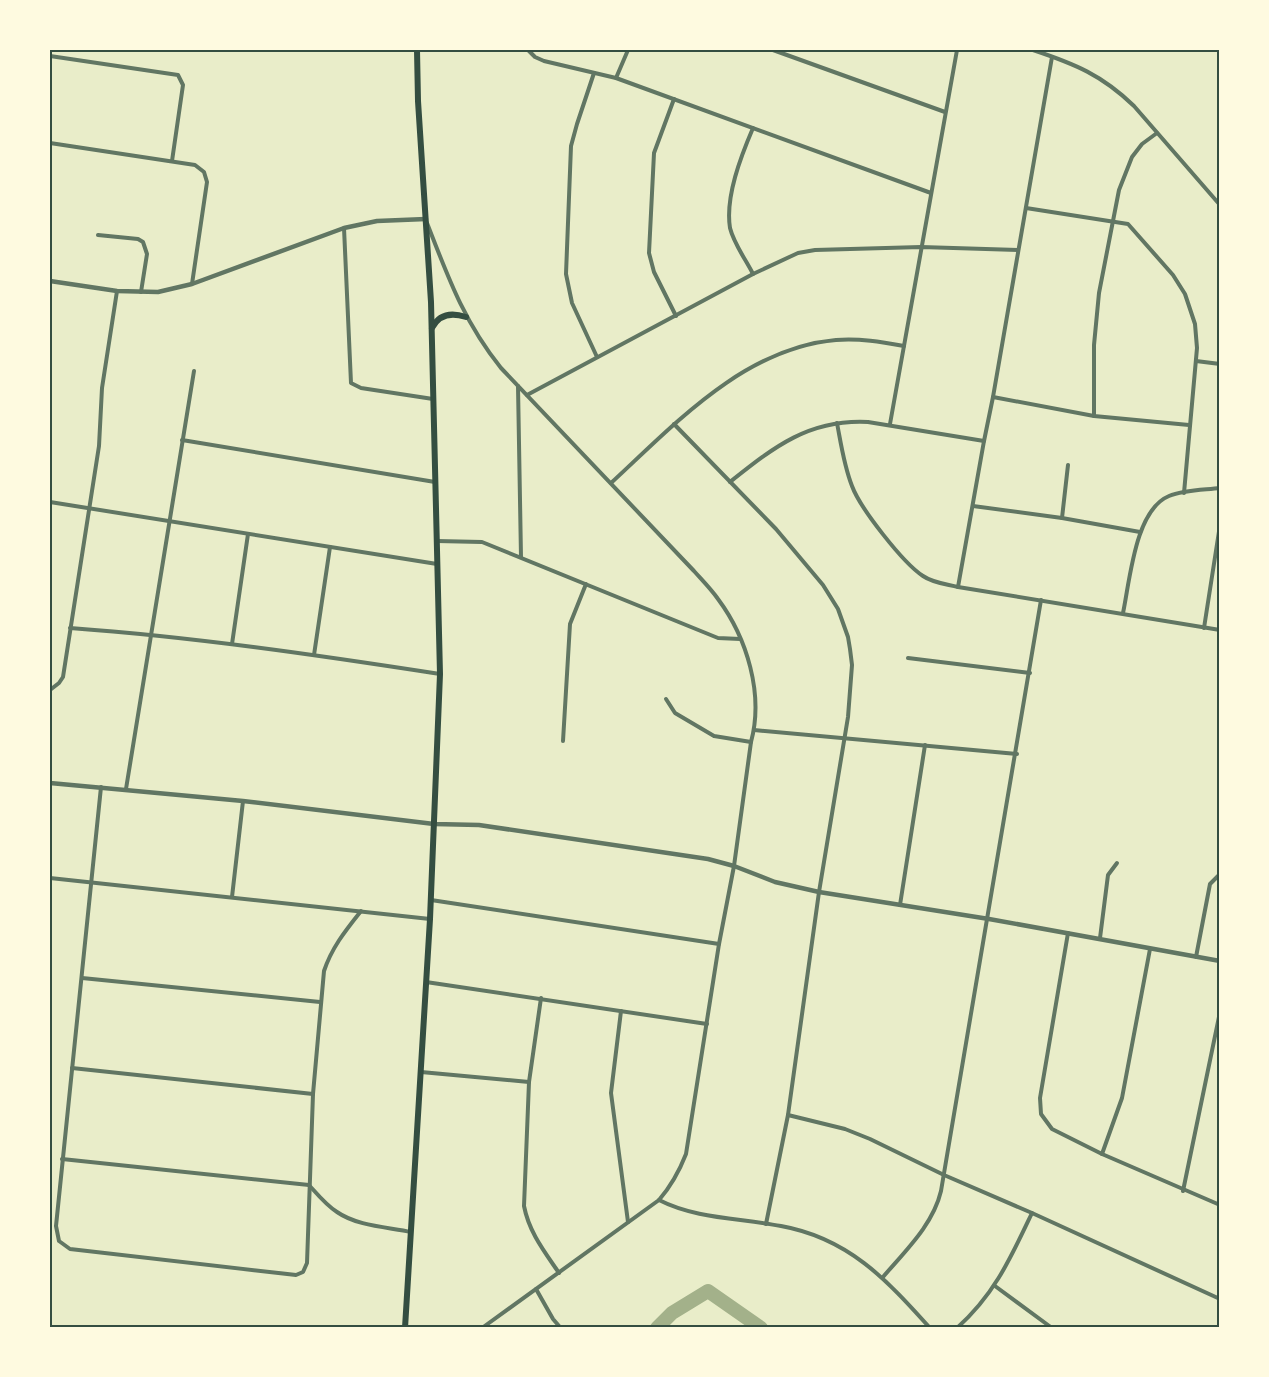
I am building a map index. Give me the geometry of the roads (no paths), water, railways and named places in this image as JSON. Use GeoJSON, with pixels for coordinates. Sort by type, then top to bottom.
{"type":"FeatureCollection","features":[{"type":"Feature","properties":{"kind":"main road"},"geometry":{"type":"LineString","coordinates":[[405,1328],[430,919],[440,674],[432,329],[417,50]]}},
{"type":"Feature","properties":{"kind":"main road"},"geometry":{"type":"LineString","coordinates":[[432,329],[437,320],[444,316],[452,314],[466,317]]}},
{"type":"Feature","properties":{"kind":"street"},"geometry":{"type":"LineString","coordinates":[[528,50],[535,57],[544,61],[616,78],[931,193]]}},
{"type":"Feature","properties":{"kind":"street"},"geometry":{"type":"LineString","coordinates":[[616,78],[628,50]]}},
{"type":"Feature","properties":{"kind":"street"},"geometry":{"type":"LineString","coordinates":[[773,50],[945,112]]}},
{"type":"Feature","properties":{"kind":"street"},"geometry":{"type":"LineString","coordinates":[[890,424],[957,50]]}},
{"type":"Feature","properties":{"kind":"street"},"geometry":{"type":"LineString","coordinates":[[1033,50],[1077,66],[1104,80],[1134,106],[1220,205]]}},
{"type":"Feature","properties":{"kind":"street"},"geometry":{"type":"LineString","coordinates":[[50,56],[175,74],[180,78],[183,84],[172,161]]}},
{"type":"Feature","properties":{"kind":"street"},"geometry":{"type":"LineString","coordinates":[[958,586],[1052,57]]}},
{"type":"Feature","properties":{"kind":"street"},"geometry":{"type":"LineString","coordinates":[[594,73],[576,124],[572,146],[566,274],[572,303],[597,357]]}},
{"type":"Feature","properties":{"kind":"street"},"geometry":{"type":"LineString","coordinates":[[674,99],[654,153],[649,253],[654,272],[676,315]]}},
{"type":"Feature","properties":{"kind":"street"},"geometry":{"type":"LineString","coordinates":[[753,128],[737,171],[730,204],[730,228],[753,274]]}},
{"type":"Feature","properties":{"kind":"street"},"geometry":{"type":"LineString","coordinates":[[1094,416],[1094,345],[1099,293],[1119,190],[1129,163],[1142,144],[1157,133]]}},
{"type":"Feature","properties":{"kind":"street"},"geometry":{"type":"LineString","coordinates":[[50,143],[195,165],[204,172],[207,182],[192,284]]}},
{"type":"Feature","properties":{"kind":"street"},"geometry":{"type":"LineString","coordinates":[[1026,208],[1128,224],[1179,284],[1190,305],[1196,324],[1197,348],[1184,493]]}},
{"type":"Feature","properties":{"kind":"street"},"geometry":{"type":"LineString","coordinates":[[50,280],[117,291],[158,292],[192,284],[344,228],[377,221],[426,219],[466,317],[490,354],[694,570],[719,600],[740,639],[748,660],[755,692],[754,730],[750,742],[734,866],[719,944],[686,1154],[676,1178],[659,1200],[482,1328]]}},
{"type":"Feature","properties":{"kind":"street"},"geometry":{"type":"LineString","coordinates":[[344,228],[351,383],[362,388],[433,399]]}},
{"type":"Feature","properties":{"kind":"street"},"geometry":{"type":"LineString","coordinates":[[98,235],[138,239],[145,244],[147,254],[141,293]]}},
{"type":"Feature","properties":{"kind":"street"},"geometry":{"type":"LineString","coordinates":[[527,395],[753,274],[798,253],[815,250],[921,248],[1018,250]]}},
{"type":"Feature","properties":{"kind":"street"},"geometry":{"type":"LineString","coordinates":[[50,690],[63,677],[99,446],[102,388],[117,291]]}},
{"type":"Feature","properties":{"kind":"street"},"geometry":{"type":"LineString","coordinates":[[611,483],[674,424],[712,393],[772,358],[805,346],[835,340],[857,340],[904,346]]}},
{"type":"Feature","properties":{"kind":"street"},"geometry":{"type":"LineString","coordinates":[[1196,361],[1220,364]]}},
{"type":"Feature","properties":{"kind":"street"},"geometry":{"type":"LineString","coordinates":[[126,789],[194,371]]}},
{"type":"Feature","properties":{"kind":"street"},"geometry":{"type":"LineString","coordinates":[[518,385],[520,557]]}},
{"type":"Feature","properties":{"kind":"street"},"geometry":{"type":"LineString","coordinates":[[993,397],[1094,416],[1190,425]]}},
{"type":"Feature","properties":{"kind":"street"},"geometry":{"type":"LineString","coordinates":[[730,482],[783,442],[815,428],[837,423],[851,421],[890,424],[984,441]]}},
{"type":"Feature","properties":{"kind":"street"},"geometry":{"type":"LineString","coordinates":[[837,423],[851,484],[858,501],[913,568],[925,577],[958,586],[1220,630]]}},
{"type":"Feature","properties":{"kind":"street"},"geometry":{"type":"LineString","coordinates":[[674,424],[776,529],[823,585],[838,609],[848,637],[851,657],[848,717],[819,892],[788,1115],[766,1224]]}},
{"type":"Feature","properties":{"kind":"street"},"geometry":{"type":"LineString","coordinates":[[182,440],[248,453],[435,482]]}},
{"type":"Feature","properties":{"kind":"street"},"geometry":{"type":"LineString","coordinates":[[1062,518],[1068,465]]}},
{"type":"Feature","properties":{"kind":"street"},"geometry":{"type":"LineString","coordinates":[[1123,613],[1140,532],[1147,516],[1154,507],[1168,497],[1220,488]]}},
{"type":"Feature","properties":{"kind":"street"},"geometry":{"type":"LineString","coordinates":[[50,502],[438,564]]}},
{"type":"Feature","properties":{"kind":"street"},"geometry":{"type":"LineString","coordinates":[[973,506],[1062,518],[1140,532]]}},
{"type":"Feature","properties":{"kind":"street"},"geometry":{"type":"LineString","coordinates":[[1204,628],[1220,525]]}},
{"type":"Feature","properties":{"kind":"street"},"geometry":{"type":"LineString","coordinates":[[232,644],[248,534]]}},
{"type":"Feature","properties":{"kind":"street"},"geometry":{"type":"LineString","coordinates":[[437,541],[482,542],[718,638],[740,639]]}},
{"type":"Feature","properties":{"kind":"street"},"geometry":{"type":"LineString","coordinates":[[314,655],[330,547]]}},
{"type":"Feature","properties":{"kind":"street"},"geometry":{"type":"LineString","coordinates":[[563,741],[570,624],[586,584]]}},
{"type":"Feature","properties":{"kind":"street"},"geometry":{"type":"LineString","coordinates":[[883,1277],[935,1212],[944,1175],[1017,754],[1041,600]]}},
{"type":"Feature","properties":{"kind":"street"},"geometry":{"type":"LineString","coordinates":[[70,628],[152,634],[440,674]]}},
{"type":"Feature","properties":{"kind":"street"},"geometry":{"type":"LineString","coordinates":[[908,658],[1029,673]]}},
{"type":"Feature","properties":{"kind":"street"},"geometry":{"type":"LineString","coordinates":[[666,699],[675,713],[714,736],[750,742]]}},
{"type":"Feature","properties":{"kind":"street"},"geometry":{"type":"LineString","coordinates":[[754,730],[1017,754]]}},
{"type":"Feature","properties":{"kind":"street"},"geometry":{"type":"LineString","coordinates":[[900,905],[925,745]]}},
{"type":"Feature","properties":{"kind":"street"},"geometry":{"type":"LineString","coordinates":[[50,783],[243,801],[434,824],[479,825],[708,859],[734,866],[775,882],[819,892],[1100,938],[1220,961]]}},
{"type":"Feature","properties":{"kind":"street"},"geometry":{"type":"LineString","coordinates":[[101,786],[56,1226],[57,1237],[64,1246],[77,1251],[296,1275],[303,1272],[306,1268],[313,1094],[324,971],[338,940],[361,911]]}},
{"type":"Feature","properties":{"kind":"street"},"geometry":{"type":"LineString","coordinates":[[232,897],[243,801]]}},
{"type":"Feature","properties":{"kind":"street"},"geometry":{"type":"LineString","coordinates":[[1100,938],[1108,875],[1117,863]]}},
{"type":"Feature","properties":{"kind":"street"},"geometry":{"type":"LineString","coordinates":[[1196,957],[1209,884],[1220,874]]}},
{"type":"Feature","properties":{"kind":"street"},"geometry":{"type":"LineString","coordinates":[[50,878],[430,919]]}},
{"type":"Feature","properties":{"kind":"street"},"geometry":{"type":"LineString","coordinates":[[431,900],[719,944]]}},
{"type":"Feature","properties":{"kind":"street"},"geometry":{"type":"LineString","coordinates":[[1068,933],[1039,1104],[1043,1119],[1052,1129],[1102,1154],[1183,1191],[1220,1205]]}},
{"type":"Feature","properties":{"kind":"street"},"geometry":{"type":"LineString","coordinates":[[1102,1154],[1122,1098],[1150,949]]}},
{"type":"Feature","properties":{"kind":"street"},"geometry":{"type":"LineString","coordinates":[[82,978],[320,1002]]}},
{"type":"Feature","properties":{"kind":"street"},"geometry":{"type":"LineString","coordinates":[[426,982],[707,1024]]}},
{"type":"Feature","properties":{"kind":"street"},"geometry":{"type":"LineString","coordinates":[[541,998],[529,1082],[524,1206],[533,1235],[559,1273]]}},
{"type":"Feature","properties":{"kind":"street"},"geometry":{"type":"LineString","coordinates":[[621,1011],[611,1093],[628,1222]]}},
{"type":"Feature","properties":{"kind":"street"},"geometry":{"type":"LineString","coordinates":[[1183,1191],[1220,1012]]}},
{"type":"Feature","properties":{"kind":"street"},"geometry":{"type":"LineString","coordinates":[[72,1068],[313,1094]]}},
{"type":"Feature","properties":{"kind":"street"},"geometry":{"type":"LineString","coordinates":[[421,1072],[529,1082]]}},
{"type":"Feature","properties":{"kind":"street"},"geometry":{"type":"LineString","coordinates":[[788,1115],[845,1129],[870,1139],[944,1175],[1220,1299]]}},
{"type":"Feature","properties":{"kind":"street"},"geometry":{"type":"LineString","coordinates":[[62,1159],[309,1185],[325,1203],[338,1213],[353,1220],[411,1232]]}},
{"type":"Feature","properties":{"kind":"street"},"geometry":{"type":"LineString","coordinates":[[659,1200],[688,1212],[798,1230],[838,1246],[858,1257],[883,1277],[930,1328]]}},
{"type":"Feature","properties":{"kind":"street"},"geometry":{"type":"LineString","coordinates":[[957,1328],[995,1286],[1032,1213]]}},
{"type":"Feature","properties":{"kind":"street"},"geometry":{"type":"LineString","coordinates":[[995,1286],[1052,1328]]}},
{"type":"Feature","properties":{"kind":"street"},"geometry":{"type":"LineString","coordinates":[[536,1289],[553,1319],[560,1326]]}},
{"type":"Feature","properties":{"kind":"waterway"},"geometry":{"type":"LineString","coordinates":[[657,1328],[672,1313],[708,1291],[761,1328]]}}]}
